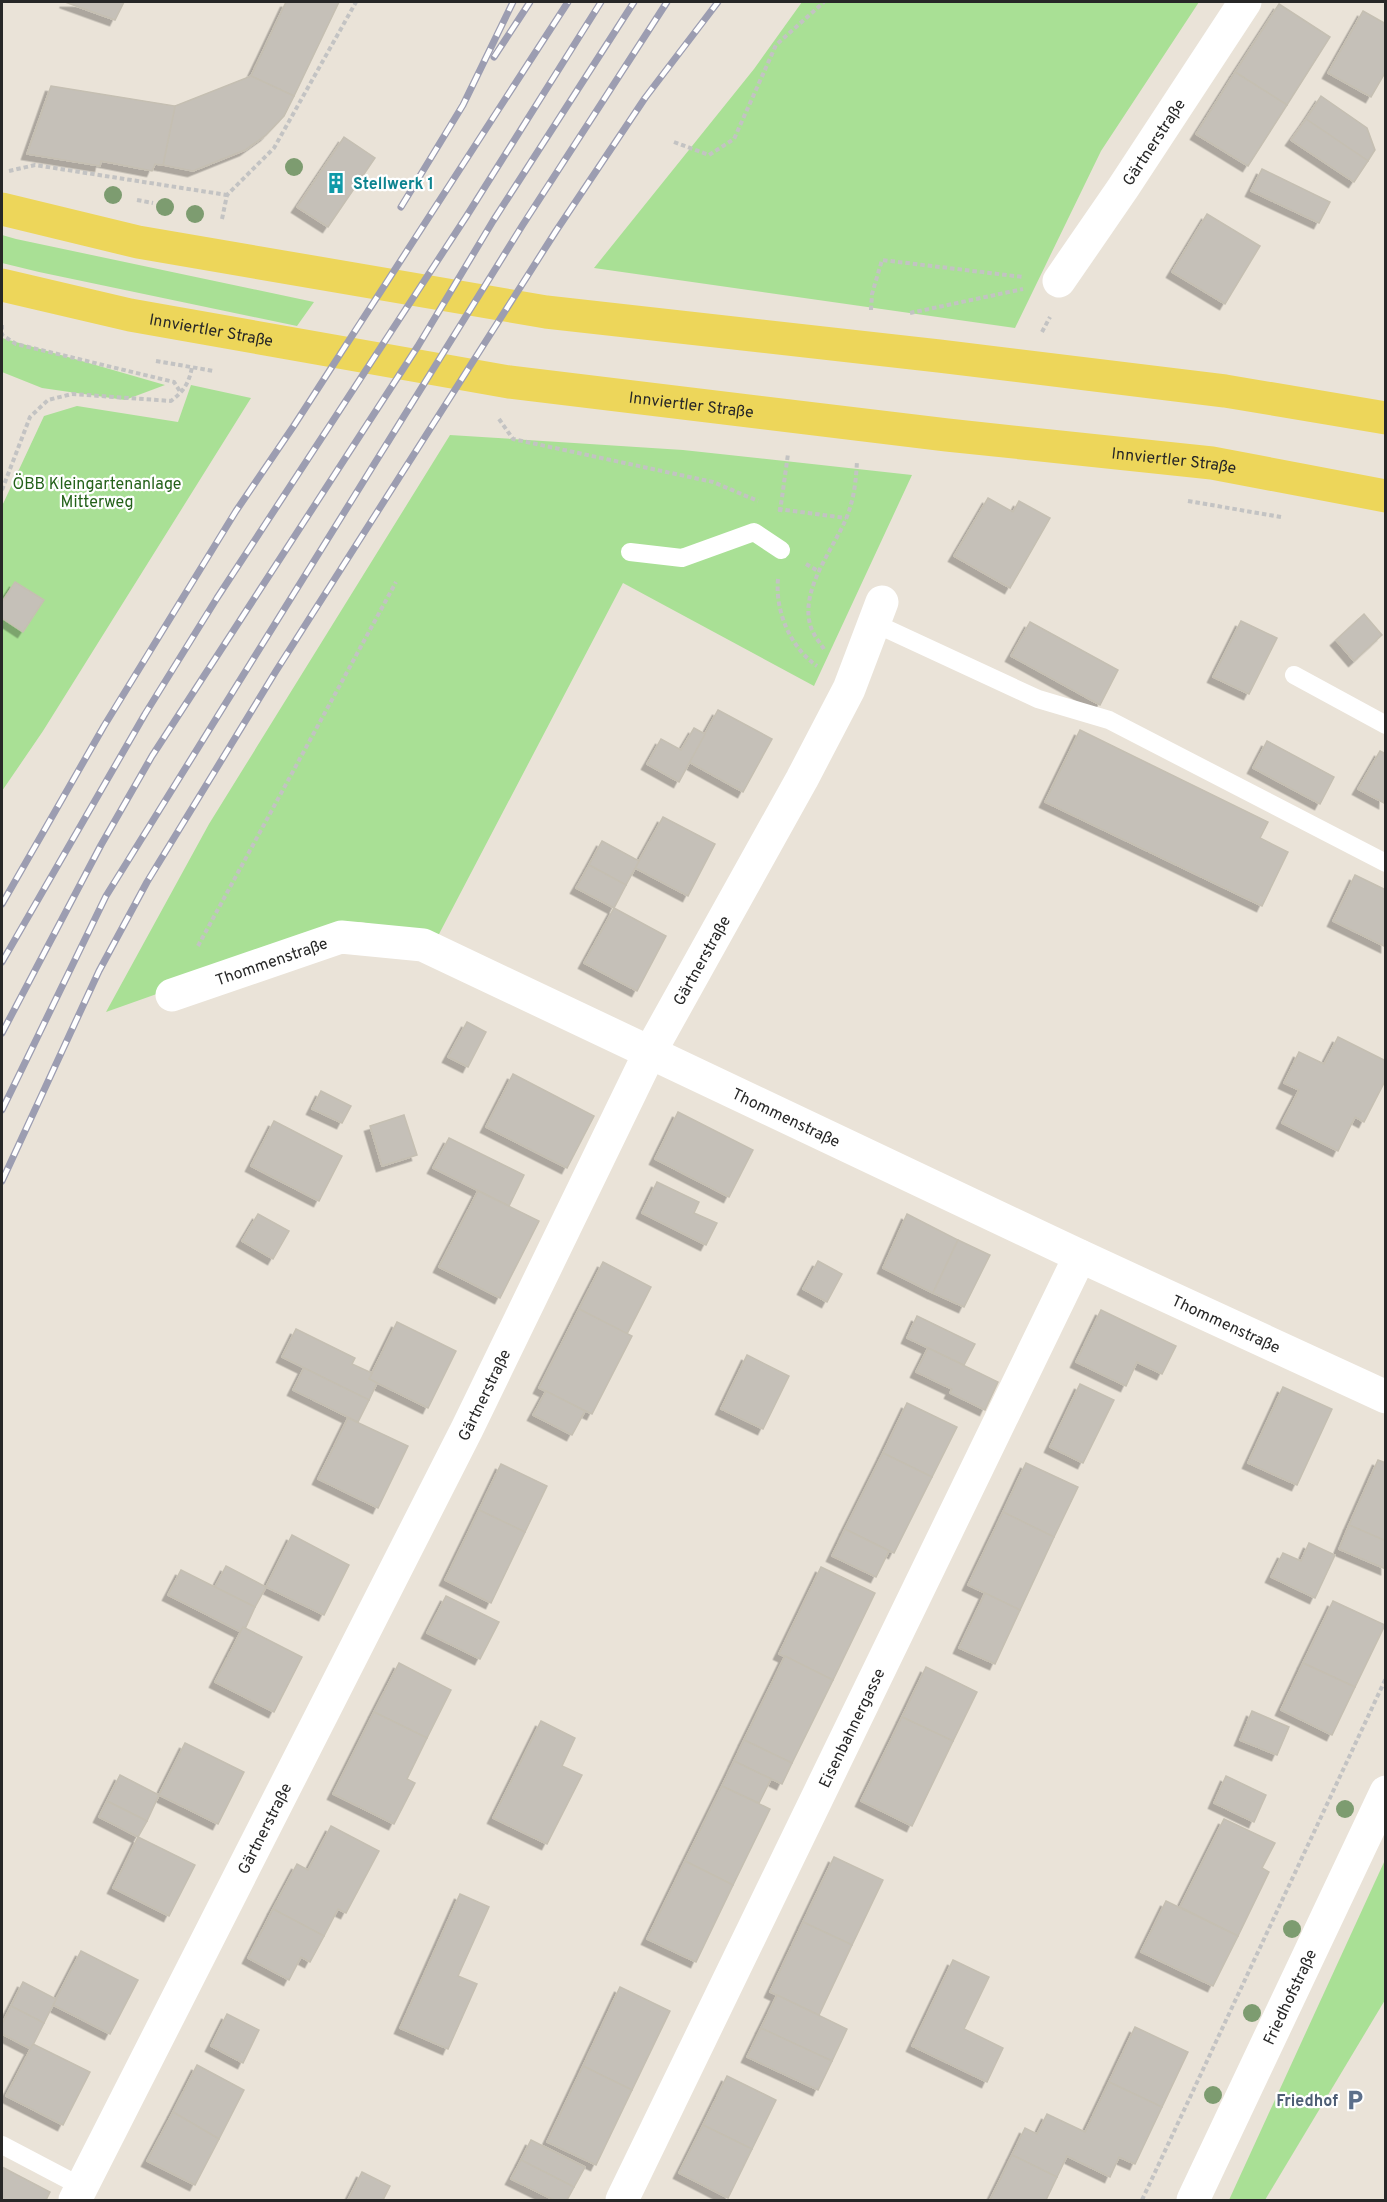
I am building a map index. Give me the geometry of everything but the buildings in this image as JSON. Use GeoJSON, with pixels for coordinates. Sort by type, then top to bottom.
{"type":"FeatureCollection","features":[{"type":"Feature","properties":{"kind":"main road"},"geometry":{"type":"LineString","coordinates":[[2,209],[138,242],[546,312],[1201,388],[1386,418]]}},
{"type":"Feature","properties":{"kind":"main road","name":"Innviertler Straße"},"geometry":{"type":"LineString","coordinates":[[2,285],[130,315],[509,382],[946,435],[1212,463],[1386,496]]}},
{"type":"Feature","properties":{"kind":"street","name":"Gärtnerstraße"},"geometry":{"type":"LineString","coordinates":[[1059,281],[1245,2]]}},
{"type":"Feature","properties":{"kind":"street","name":"Gärtnerstraße"},"geometry":{"type":"LineString","coordinates":[[79,2194],[467,1429],[650,1052],[849,689],[878,612]]}},
{"type":"Feature","properties":{"kind":"street","name":"Thommenstraße"},"geometry":{"type":"LineString","coordinates":[[172,995],[341,937],[423,945],[1080,1256],[1386,1397]]}},
{"type":"Feature","properties":{"kind":"street","name":"Eisenbahnergasse"},"geometry":{"type":"LineString","coordinates":[[622,2200],[842,1742],[1080,1256]]}},
{"type":"Feature","properties":{"kind":"street","name":"Friedhofstraße"},"geometry":{"type":"LineString","coordinates":[[1193,2200],[1386,1792]]}},
{"type":"Feature","properties":{"kind":"lane"},"geometry":{"type":"LineString","coordinates":[[630,552],[682,558],[754,532],[781,550]]}},
{"type":"Feature","properties":{"kind":"lane"},"geometry":{"type":"LineString","coordinates":[[878,612],[1038,699],[1109,720],[1386,863]]}},
{"type":"Feature","properties":{"kind":"lane"},"geometry":{"type":"LineString","coordinates":[[1294,675],[1386,725]]}},
{"type":"Feature","properties":{"kind":"lane","name":"Gärtnerstraße"},"geometry":{"type":"LineString","coordinates":[[2,2145],[79,2194]]}},
{"type":"Feature","properties":{"kind":"path"},"geometry":{"type":"LineString","coordinates":[[224,210],[227,195],[274,148],[356,2]]}},
{"type":"Feature","properties":{"kind":"path"},"geometry":{"type":"LineString","coordinates":[[674,142],[710,155],[734,138],[777,45],[824,2]]}},
{"type":"Feature","properties":{"kind":"path"},"geometry":{"type":"LineString","coordinates":[[7,171],[35,165],[227,195]]}},
{"type":"Feature","properties":{"kind":"path"},"geometry":{"type":"LineString","coordinates":[[2,170],[19,174]]}},
{"type":"Feature","properties":{"kind":"path"},"geometry":{"type":"LineString","coordinates":[[133,199],[156,204]]}},
{"type":"Feature","properties":{"kind":"path"},"geometry":{"type":"LineString","coordinates":[[214,216],[226,218]]}},
{"type":"Feature","properties":{"kind":"path"},"geometry":{"type":"LineString","coordinates":[[872,294],[882,260],[1059,281]]}},
{"type":"Feature","properties":{"kind":"path"},"geometry":{"type":"LineString","coordinates":[[902,315],[1059,281]]}},
{"type":"Feature","properties":{"kind":"path"},"geometry":{"type":"LineString","coordinates":[[2,325],[2,335],[16,344],[174,382],[181,393]]}},
{"type":"Feature","properties":{"kind":"path"},"geometry":{"type":"LineString","coordinates":[[1040,335],[1052,336]]}},
{"type":"Feature","properties":{"kind":"path"},"geometry":{"type":"LineString","coordinates":[[2,490],[30,417],[48,400],[72,394],[171,402],[189,381]]}},
{"type":"Feature","properties":{"kind":"path"},"geometry":{"type":"LineString","coordinates":[[498,416],[513,439],[713,482],[761,502]]}},
{"type":"Feature","properties":{"kind":"path"},"geometry":{"type":"LineString","coordinates":[[788,453],[780,510],[781,550],[777,593],[783,622],[805,658],[849,689]]}},
{"type":"Feature","properties":{"kind":"path"},"geometry":{"type":"LineString","coordinates":[[849,689],[811,629],[808,603],[818,571],[846,518],[855,491]]}},
{"type":"Feature","properties":{"kind":"path"},"geometry":{"type":"LineString","coordinates":[[1186,501],[1290,519]]}},
{"type":"Feature","properties":{"kind":"path"},"geometry":{"type":"LineString","coordinates":[[770,506],[780,510],[846,518]]}},
{"type":"Feature","properties":{"kind":"path"},"geometry":{"type":"LineString","coordinates":[[172,995],[396,582]]}},
{"type":"Feature","properties":{"kind":"path"},"geometry":{"type":"LineString","coordinates":[[1142,2200],[1386,1678]]}},
{"type":"Feature","properties":{"kind":"green space"},"geometry":{"type":"Polygon","coordinates":[[[802,2],[1199,2],[1101,151],[1015,328],[594,268],[754,69],[802,2]]]}},
{"type":"Feature","properties":{"kind":"green space"},"geometry":{"type":"Polygon","coordinates":[[[2,235],[314,302],[297,326],[39,272],[2,263],[2,235]]]}},
{"type":"Feature","properties":{"kind":"green space"},"geometry":{"type":"Polygon","coordinates":[[[2,338],[165,385],[125,400],[42,388],[2,372],[2,338]]]}},
{"type":"Feature","properties":{"kind":"green space","name":"ÖBB Kleingartenanlage Mitterweg"},"geometry":{"type":"Polygon","coordinates":[[[191,385],[251,398],[43,731],[2,791],[2,506],[44,416],[77,406],[178,422],[191,385]]]}},
{"type":"Feature","properties":{"kind":"green space"},"geometry":{"type":"Polygon","coordinates":[[[450,435],[683,450],[912,475],[814,686],[623,583],[438,936],[360,922],[106,1012],[209,824],[450,435]]]}},
{"type":"Feature","properties":{"kind":"green space"},"geometry":{"type":"Polygon","coordinates":[[[1385,1860],[1385,2000],[1265,2200],[1229,2200],[1385,1860]]]}},
{"type":"Feature","properties":{"kind":"railway"},"geometry":{"type":"LineString","coordinates":[[401,207],[463,105],[513,2]]}},
{"type":"Feature","properties":{"kind":"railway"},"geometry":{"type":"LineString","coordinates":[[494,57],[530,2]]}},
{"type":"Feature","properties":{"kind":"railway"},"geometry":{"type":"LineString","coordinates":[[2,904],[104,726],[236,511],[293,427],[568,2]]}},
{"type":"Feature","properties":{"kind":"railway"},"geometry":{"type":"LineString","coordinates":[[2,962],[145,714],[217,598],[466,217],[601,2]]}},
{"type":"Feature","properties":{"kind":"railway"},"geometry":{"type":"LineString","coordinates":[[2,1033],[101,845],[152,756],[418,346],[493,221],[634,2]]}},
{"type":"Feature","properties":{"kind":"railway"},"geometry":{"type":"LineString","coordinates":[[2,1110],[106,896],[522,226],[667,2]]}},
{"type":"Feature","properties":{"kind":"railway"},"geometry":{"type":"LineString","coordinates":[[2,1181],[99,971],[147,882],[276,671],[556,231],[645,98],[718,2]]}},
{"type":"Feature","properties":{"kind":"place","name":"Stellwerk 1"},"geometry":{"type":"Point","coordinates":[336,183]}},
{"type":"Feature","properties":{"kind":"place","name":"Friedhof"},"geometry":{"type":"Point","coordinates":[1355,2100]}}]}
